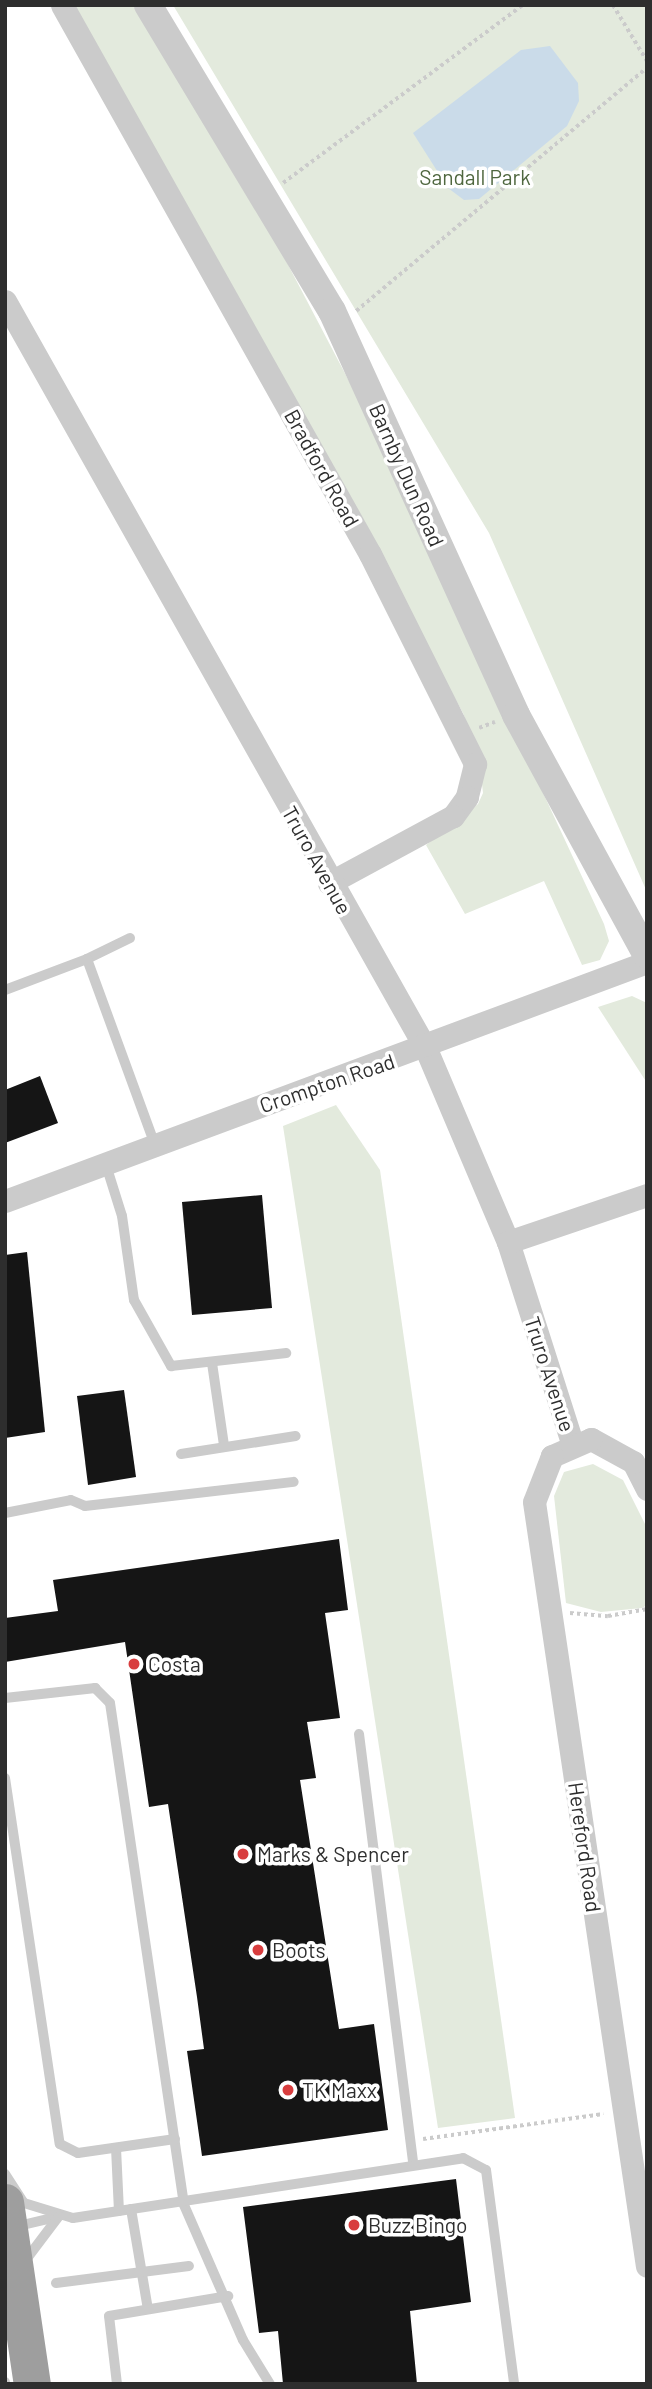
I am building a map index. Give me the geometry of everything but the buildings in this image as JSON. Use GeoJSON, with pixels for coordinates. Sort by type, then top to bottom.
{"type":"FeatureCollection","features":[{"type":"Feature","properties":{"kind":"highway"},"geometry":{"type":"LineString","coordinates":[[6,2222],[32,2384]]}},
{"type":"Feature","properties":{"kind":"street","name":"Bradford Road"},"geometry":{"type":"LineString","coordinates":[[62,5],[370,554],[475,765],[474,780],[453,816],[329,883]]}},
{"type":"Feature","properties":{"kind":"street","name":"Barnby Dun Road"},"geometry":{"type":"LineString","coordinates":[[148,5],[332,311],[516,715],[647,956]]}},
{"type":"Feature","properties":{"kind":"street","name":"Truro Avenue"},"geometry":{"type":"LineString","coordinates":[[5,301],[329,883],[426,1049],[508,1242],[572,1443]]}},
{"type":"Feature","properties":{"kind":"street","name":"Crompton Road"},"geometry":{"type":"LineString","coordinates":[[5,1201],[426,1049],[647,962]]}},
{"type":"Feature","properties":{"kind":"street"},"geometry":{"type":"LineString","coordinates":[[508,1242],[647,1195]]}},
{"type":"Feature","properties":{"kind":"street"},"geometry":{"type":"LineString","coordinates":[[572,1443],[591,1439],[616,1449],[633,1462],[647,1489]]}},
{"type":"Feature","properties":{"kind":"street","name":"Hereford Road"},"geometry":{"type":"LineString","coordinates":[[572,1443],[552,1456],[534,1502],[647,2266]]}},
{"type":"Feature","properties":{"kind":"lane"},"geometry":{"type":"LineString","coordinates":[[5,990],[87,959],[130,938]]}},
{"type":"Feature","properties":{"kind":"lane"},"geometry":{"type":"LineString","coordinates":[[87,959],[155,1145]]}},
{"type":"Feature","properties":{"kind":"lane"},"geometry":{"type":"LineString","coordinates":[[106,1165],[136,1306],[171,1366],[286,1353]]}},
{"type":"Feature","properties":{"kind":"lane"},"geometry":{"type":"LineString","coordinates":[[212,1363],[224,1445]]}},
{"type":"Feature","properties":{"kind":"lane"},"geometry":{"type":"LineString","coordinates":[[181,1454],[224,1445],[296,1437]]}},
{"type":"Feature","properties":{"kind":"lane"},"geometry":{"type":"LineString","coordinates":[[5,1513],[71,1500],[85,1506],[294,1482]]}},
{"type":"Feature","properties":{"kind":"lane"},"geometry":{"type":"LineString","coordinates":[[5,1698],[95,1688],[110,1703],[184,2205],[228,2296],[243,2340],[270,2384]]}},
{"type":"Feature","properties":{"kind":"lane"},"geometry":{"type":"LineString","coordinates":[[359,1734],[414,2164]]}},
{"type":"Feature","properties":{"kind":"lane"},"geometry":{"type":"LineString","coordinates":[[5,1778],[60,2144],[69,2152],[175,2139]]}},
{"type":"Feature","properties":{"kind":"lane"},"geometry":{"type":"LineString","coordinates":[[116,2148],[125,2210],[142,2272],[148,2308]]}},
{"type":"Feature","properties":{"kind":"lane"},"geometry":{"type":"LineString","coordinates":[[6,2222],[184,2205],[414,2164],[463,2158],[486,2170],[514,2384]]}},
{"type":"Feature","properties":{"kind":"lane"},"geometry":{"type":"LineString","coordinates":[[5,2174],[24,2203],[59,2216]]}},
{"type":"Feature","properties":{"kind":"lane"},"geometry":{"type":"LineString","coordinates":[[18,2285],[29,2252],[59,2216]]}},
{"type":"Feature","properties":{"kind":"lane"},"geometry":{"type":"LineString","coordinates":[[56,2283],[189,2266]]}},
{"type":"Feature","properties":{"kind":"lane"},"geometry":{"type":"LineString","coordinates":[[117,2384],[110,2316],[228,2296]]}},
{"type":"Feature","properties":{"kind":"path"},"geometry":{"type":"LineString","coordinates":[[264,197],[523,5]]}},
{"type":"Feature","properties":{"kind":"path"},"geometry":{"type":"LineString","coordinates":[[613,5],[647,61]]}},
{"type":"Feature","properties":{"kind":"path"},"geometry":{"type":"LineString","coordinates":[[355,311],[647,68]]}},
{"type":"Feature","properties":{"kind":"path"},"geometry":{"type":"LineString","coordinates":[[460,734],[516,715]]}},
{"type":"Feature","properties":{"kind":"path"},"geometry":{"type":"LineString","coordinates":[[550,1612],[608,1616],[647,1609]]}},
{"type":"Feature","properties":{"kind":"path"},"geometry":{"type":"LineString","coordinates":[[410,2140],[624,2111]]}},
{"type":"Feature","properties":{"kind":"green space"},"geometry":{"type":"Polygon","coordinates":[[[72,5],[134,5],[274,238],[371,423],[604,924],[609,941],[600,960],[582,965],[544,881],[465,914],[426,845],[478,804],[483,793],[479,757],[463,713],[72,5]]]}},
{"type":"Feature","properties":{"kind":"green space","name":"Sandall Park"},"geometry":{"type":"Polygon","coordinates":[[[173,5],[647,5],[647,892],[489,533],[173,5]]]}},
{"type":"Feature","properties":{"kind":"green space"},"geometry":{"type":"Polygon","coordinates":[[[632,996],[647,1003],[647,1083],[598,1007],[632,996]]]}},
{"type":"Feature","properties":{"kind":"green space"},"geometry":{"type":"Polygon","coordinates":[[[336,1105],[380,1170],[515,2118],[438,2128],[283,1126],[336,1105]]]}},
{"type":"Feature","properties":{"kind":"green space"},"geometry":{"type":"Polygon","coordinates":[[[593,1464],[623,1480],[647,1528],[647,1605],[642,1608],[601,1612],[566,1603],[554,1496],[564,1472],[593,1464]]]}},
{"type":"Feature","properties":{"kind":"water"},"geometry":{"type":"Polygon","coordinates":[[[550,46],[578,83],[579,101],[567,126],[479,199],[464,200],[448,188],[413,133],[521,50],[550,46]]]}},
{"type":"Feature","properties":{"kind":"place","name":"Costa"},"geometry":{"type":"Point","coordinates":[134,1664]}},
{"type":"Feature","properties":{"kind":"place","name":"Marks & Spencer"},"geometry":{"type":"Point","coordinates":[243,1854]}},
{"type":"Feature","properties":{"kind":"place","name":"Boots"},"geometry":{"type":"Point","coordinates":[258,1950]}},
{"type":"Feature","properties":{"kind":"place","name":"TK Maxx"},"geometry":{"type":"Point","coordinates":[288,2090]}},
{"type":"Feature","properties":{"kind":"place","name":"Buzz Bingo"},"geometry":{"type":"Point","coordinates":[354,2225]}}]}
